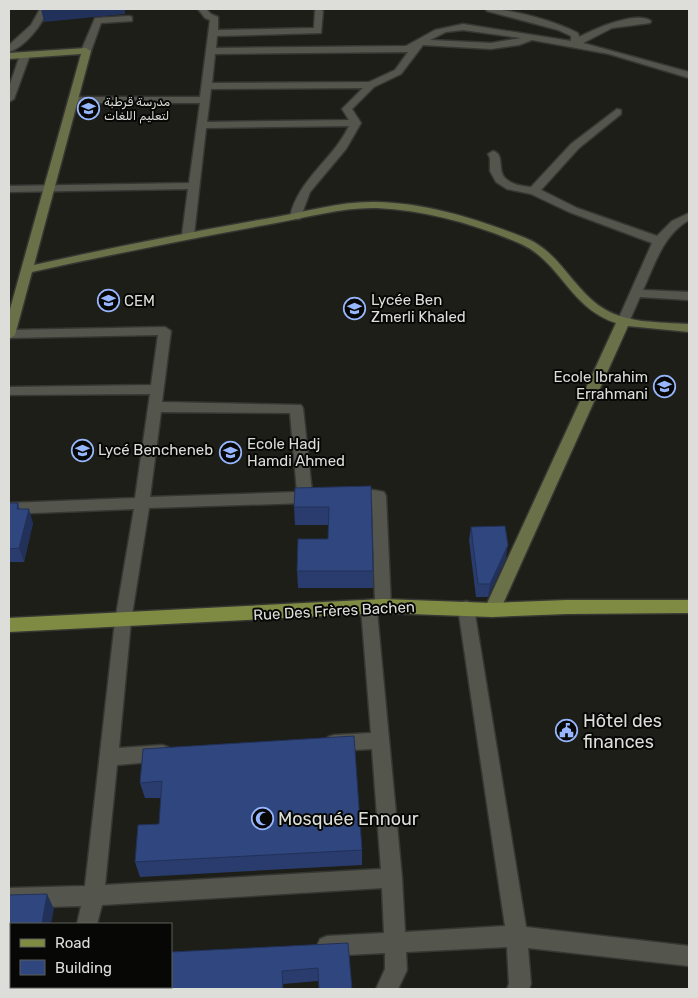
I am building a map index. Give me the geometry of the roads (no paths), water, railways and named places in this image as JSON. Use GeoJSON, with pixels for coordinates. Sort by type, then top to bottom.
{"type":"FeatureCollection","features":[{"type":"Feature","properties":{"kind":"main road","name":"Rue Des Frères Bachen"},"geometry":{"type":"LineString","coordinates":[[9,625],[123,621],[376,607],[492,610],[567,607],[689,607]]}},
{"type":"Feature","properties":{"kind":"street"},"geometry":{"type":"LineString","coordinates":[[9,49],[34,28],[41,19],[44,9]]}},
{"type":"Feature","properties":{"kind":"street"},"geometry":{"type":"LineString","coordinates":[[188,235],[215,19],[208,16],[202,9]]}},
{"type":"Feature","properties":{"kind":"street"},"geometry":{"type":"LineString","coordinates":[[490,9],[560,28],[574,35],[575,44]]}},
{"type":"Feature","properties":{"kind":"street"},"geometry":{"type":"LineString","coordinates":[[214,33],[318,31],[319,11]]}},
{"type":"Feature","properties":{"kind":"street"},"geometry":{"type":"LineString","coordinates":[[87,923],[94,896],[123,621],[142,505],[165,331],[9,334],[13,301],[27,270],[86,51],[98,20],[129,18]]}},
{"type":"Feature","properties":{"kind":"street"},"geometry":{"type":"LineString","coordinates":[[575,44],[588,34],[623,22],[647,21]]}},
{"type":"Feature","properties":{"kind":"street"},"geometry":{"type":"LineString","coordinates":[[211,51],[408,49],[420,43],[434,32],[445,28],[477,28],[575,44],[611,52],[689,75]]}},
{"type":"Feature","properties":{"kind":"street"},"geometry":{"type":"LineString","coordinates":[[420,43],[493,47],[520,43],[532,37]]}},
{"type":"Feature","properties":{"kind":"street"},"geometry":{"type":"LineString","coordinates":[[356,123],[346,109],[371,85],[398,72],[420,43]]}},
{"type":"Feature","properties":{"kind":"street"},"geometry":{"type":"LineString","coordinates":[[9,56],[86,51]]}},
{"type":"Feature","properties":{"kind":"street"},"geometry":{"type":"LineString","coordinates":[[9,99],[26,55]]}},
{"type":"Feature","properties":{"kind":"street"},"geometry":{"type":"LineString","coordinates":[[207,86],[371,85]]}},
{"type":"Feature","properties":{"kind":"street"},"geometry":{"type":"LineString","coordinates":[[73,100],[205,100]]}},
{"type":"Feature","properties":{"kind":"street"},"geometry":{"type":"LineString","coordinates":[[534,191],[575,146],[617,112]]}},
{"type":"Feature","properties":{"kind":"street"},"geometry":{"type":"LineString","coordinates":[[202,125],[356,123]]}},
{"type":"Feature","properties":{"kind":"street"},"geometry":{"type":"LineString","coordinates":[[296,217],[296,205],[318,174],[351,136],[356,123]]}},
{"type":"Feature","properties":{"kind":"street"},"geometry":{"type":"LineString","coordinates":[[493,154],[495,158],[495,172],[500,180],[511,187],[534,191],[573,210],[660,242]]}},
{"type":"Feature","properties":{"kind":"street"},"geometry":{"type":"LineString","coordinates":[[9,189],[194,186]]}},
{"type":"Feature","properties":{"kind":"street"},"geometry":{"type":"LineString","coordinates":[[27,270],[188,235],[354,207],[375,205],[401,207],[430,212],[486,227],[542,250],[557,264],[584,298],[602,313],[623,322],[689,328]]}},
{"type":"Feature","properties":{"kind":"street"},"geometry":{"type":"LineString","coordinates":[[492,610],[660,242],[676,223],[689,216]]}},
{"type":"Feature","properties":{"kind":"street"},"geometry":{"type":"LineString","coordinates":[[637,293],[689,296]]}},
{"type":"Feature","properties":{"kind":"street"},"geometry":{"type":"LineString","coordinates":[[9,391],[156,389]]}},
{"type":"Feature","properties":{"kind":"street"},"geometry":{"type":"LineString","coordinates":[[154,407],[296,408],[305,498]]}},
{"type":"Feature","properties":{"kind":"street"},"geometry":{"type":"LineString","coordinates":[[9,508],[379,496],[376,607],[380,740],[392,878],[396,970],[387,989]]}},
{"type":"Feature","properties":{"kind":"street"},"geometry":{"type":"LineString","coordinates":[[466,608],[517,936],[520,984],[518,989]]}},
{"type":"Feature","properties":{"kind":"street"},"geometry":{"type":"LineString","coordinates":[[312,744],[380,740]]}},
{"type":"Feature","properties":{"kind":"street"},"geometry":{"type":"LineString","coordinates":[[108,757],[176,752]]}},
{"type":"Feature","properties":{"kind":"street"},"geometry":{"type":"LineString","coordinates":[[9,898],[94,896],[392,878]]}},
{"type":"Feature","properties":{"kind":"street"},"geometry":{"type":"LineString","coordinates":[[307,947],[517,936],[689,956]]}},
{"type":"Feature","properties":{"kind":"place","name":"مدرسة قرطبة لتعليم اللغات"},"geometry":{"type":"Point","coordinates":[88,109]}},
{"type":"Feature","properties":{"kind":"place","name":"CEM"},"geometry":{"type":"Point","coordinates":[108,301]}},
{"type":"Feature","properties":{"kind":"place","name":"Lycée Ben Zmerli Khaled"},"geometry":{"type":"Point","coordinates":[355,309]}},
{"type":"Feature","properties":{"kind":"place","name":"Ecole Ibrahim Errahmani"},"geometry":{"type":"Point","coordinates":[664,386]}},
{"type":"Feature","properties":{"kind":"place","name":"Lycé Bencheneb"},"geometry":{"type":"Point","coordinates":[82,450]}},
{"type":"Feature","properties":{"kind":"place","name":"Ecole Hadj Hamdi Ahmed"},"geometry":{"type":"Point","coordinates":[231,453]}},
{"type":"Feature","properties":{"kind":"place","name":"Hôtel des finances"},"geometry":{"type":"Point","coordinates":[567,731]}},
{"type":"Feature","properties":{"kind":"place","name":"Mosquée Ennour"},"geometry":{"type":"Point","coordinates":[262,819]}}]}
